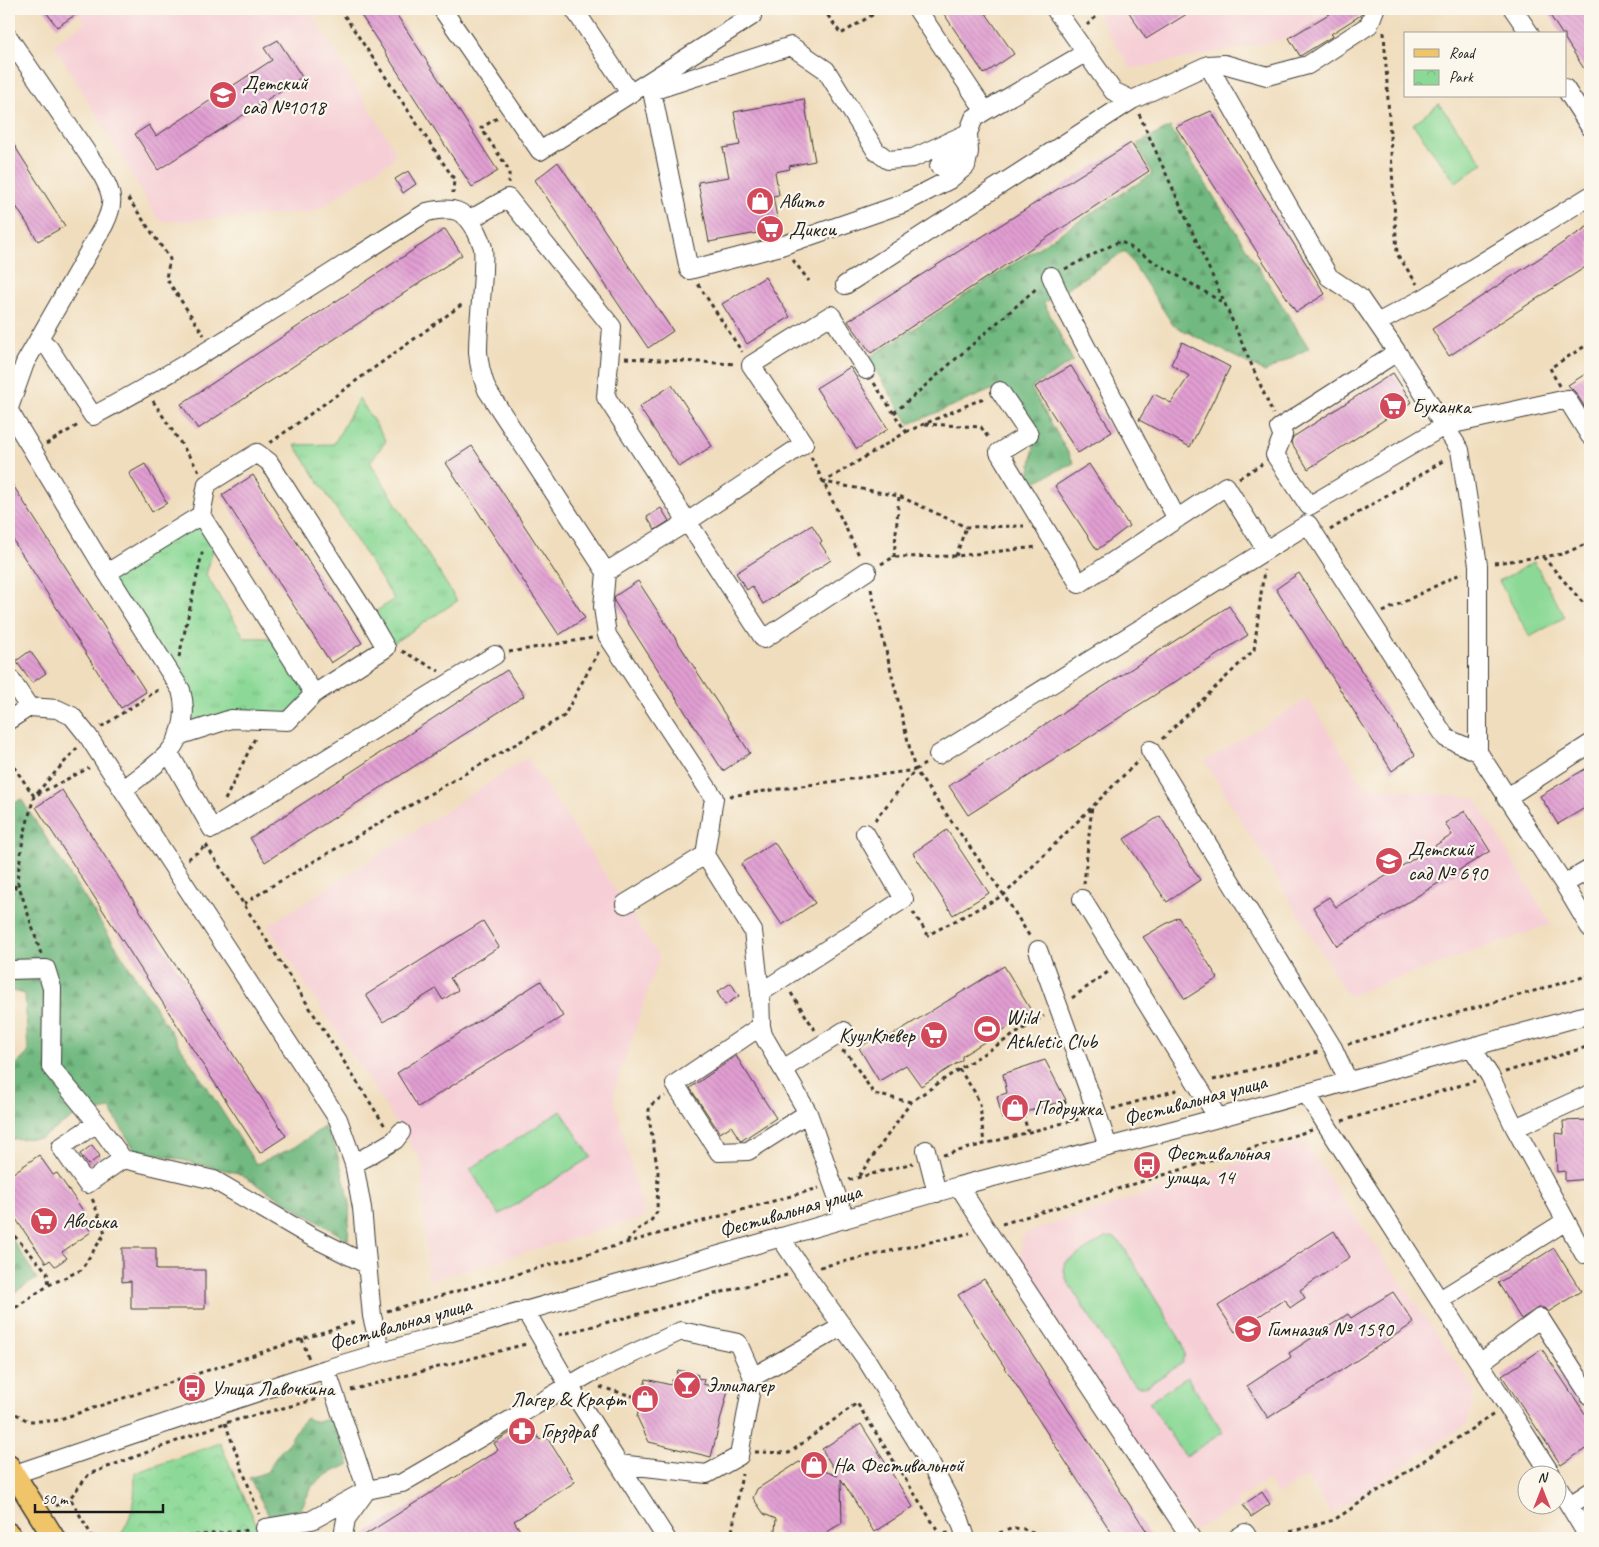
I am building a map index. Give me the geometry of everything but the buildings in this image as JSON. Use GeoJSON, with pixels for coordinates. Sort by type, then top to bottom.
{"type":"FeatureCollection","features":[{"type":"Feature","properties":{"kind":"main road"},"geometry":{"type":"LineString","coordinates":[[10,1472],[54,1538]]}},
{"type":"Feature","properties":{"kind":"main road"},"geometry":{"type":"LineString","coordinates":[[9,1534],[12,1538]]}},
{"type":"Feature","properties":{"kind":"street"},"geometry":{"type":"LineString","coordinates":[[442,9],[540,151],[752,16],[747,9]]}},
{"type":"Feature","properties":{"kind":"street"},"geometry":{"type":"LineString","coordinates":[[574,9],[630,93]]}},
{"type":"Feature","properties":{"kind":"street"},"geometry":{"type":"LineString","coordinates":[[918,9],[984,110]]}},
{"type":"Feature","properties":{"kind":"street"},"geometry":{"type":"LineString","coordinates":[[1055,9],[1112,91],[1132,100]]}},
{"type":"Feature","properties":{"kind":"street"},"geometry":{"type":"LineString","coordinates":[[845,285],[1132,100],[1208,65],[1224,64],[1267,76],[1308,66],[1369,25],[1375,9]]}},
{"type":"Feature","properties":{"kind":"street"},"geometry":{"type":"LineString","coordinates":[[1513,9],[1529,32]]}},
{"type":"Feature","properties":{"kind":"street"},"geometry":{"type":"LineString","coordinates":[[9,38],[102,175],[110,189],[113,200],[110,213],[104,225],[25,363],[9,409],[107,573],[181,690],[185,704],[184,719],[169,753],[123,790]]}},
{"type":"Feature","properties":{"kind":"street"},"geometry":{"type":"LineString","coordinates":[[791,46],[826,70],[876,151],[888,160],[913,158],[968,133],[969,152],[966,166],[949,180],[902,204],[781,246],[689,270],[652,91],[791,46]]}},
{"type":"Feature","properties":{"kind":"street"},"geometry":{"type":"LineString","coordinates":[[939,166],[954,153],[968,133],[974,118],[984,110],[1085,53]]}},
{"type":"Feature","properties":{"kind":"street"},"geometry":{"type":"LineString","coordinates":[[1208,65],[1329,277],[1359,297],[1460,450],[1478,565],[1478,752],[1506,798],[1564,884],[1590,928]]}},
{"type":"Feature","properties":{"kind":"street"},"geometry":{"type":"LineString","coordinates":[[1566,90],[1590,127]]}},
{"type":"Feature","properties":{"kind":"street"},"geometry":{"type":"LineString","coordinates":[[1377,323],[1426,297],[1590,196]]}},
{"type":"Feature","properties":{"kind":"street"},"geometry":{"type":"LineString","coordinates":[[468,218],[478,215],[508,198],[612,327],[606,397],[764,639],[867,571]]}},
{"type":"Feature","properties":{"kind":"street"},"geometry":{"type":"LineString","coordinates":[[39,339],[49,348],[93,416],[145,389],[427,212],[451,209],[458,211],[468,218],[483,247],[478,352],[479,368],[487,390],[606,572],[603,607],[607,635],[714,798],[705,856],[753,931],[763,1035],[808,1113],[845,1219]]}},
{"type":"Feature","properties":{"kind":"street"},"geometry":{"type":"LineString","coordinates":[[1051,276],[1064,305],[1177,519]]}},
{"type":"Feature","properties":{"kind":"street"},"geometry":{"type":"LineString","coordinates":[[606,572],[687,522],[804,444],[751,365],[831,315],[866,370]]}},
{"type":"Feature","properties":{"kind":"street"},"geometry":{"type":"LineString","coordinates":[[1397,352],[1279,428],[1283,435],[1276,455],[1309,506],[1444,426],[1567,399],[1590,436]]}},
{"type":"Feature","properties":{"kind":"street"},"geometry":{"type":"LineString","coordinates":[[1000,391],[1029,434],[999,452],[1079,584],[1226,486],[1266,550]]}},
{"type":"Feature","properties":{"kind":"street"},"geometry":{"type":"LineString","coordinates":[[178,736],[231,719],[288,720],[314,694],[386,648],[269,462],[257,453],[207,484],[204,521],[314,694]]}},
{"type":"Feature","properties":{"kind":"street"},"geometry":{"type":"LineString","coordinates":[[107,573],[204,521]]}},
{"type":"Feature","properties":{"kind":"street"},"geometry":{"type":"LineString","coordinates":[[938,755],[1308,524],[1446,738],[1478,752]]}},
{"type":"Feature","properties":{"kind":"street"},"geometry":{"type":"LineString","coordinates":[[169,753],[212,829],[495,655]]}},
{"type":"Feature","properties":{"kind":"street"},"geometry":{"type":"LineString","coordinates":[[9,677],[29,707]]}},
{"type":"Feature","properties":{"kind":"street"},"geometry":{"type":"LineString","coordinates":[[9,720],[29,707],[57,709],[72,716],[88,736],[338,1119],[354,1164],[362,1208],[372,1316],[381,1352]]}},
{"type":"Feature","properties":{"kind":"street"},"geometry":{"type":"LineString","coordinates":[[1506,798],[1590,744]]}},
{"type":"Feature","properties":{"kind":"street"},"geometry":{"type":"LineString","coordinates":[[1150,750],[1333,1048],[1348,1081]]}},
{"type":"Feature","properties":{"kind":"street"},"geometry":{"type":"LineString","coordinates":[[760,994],[904,899],[865,833]]}},
{"type":"Feature","properties":{"kind":"street"},"geometry":{"type":"LineString","coordinates":[[625,904],[705,856]]}},
{"type":"Feature","properties":{"kind":"street"},"geometry":{"type":"LineString","coordinates":[[1564,884],[1590,869]]}},
{"type":"Feature","properties":{"kind":"street"},"geometry":{"type":"LineString","coordinates":[[1082,899],[1218,1118]]}},
{"type":"Feature","properties":{"kind":"street"},"geometry":{"type":"LineString","coordinates":[[1038,950],[1058,1008],[1090,1115],[1108,1147]]}},
{"type":"Feature","properties":{"kind":"street"},"geometry":{"type":"LineString","coordinates":[[9,970],[46,969],[52,988],[50,1067],[97,1123],[123,1159],[214,1180],[310,1236],[366,1264]]}},
{"type":"Feature","properties":{"kind":"street","name":"Фестивальная улица"},"geometry":{"type":"LineString","coordinates":[[10,1472],[326,1369],[525,1310],[959,1186],[1218,1118],[1590,1014]]}},
{"type":"Feature","properties":{"kind":"street"},"geometry":{"type":"LineString","coordinates":[[761,1026],[675,1084],[719,1152],[748,1151],[808,1113]]}},
{"type":"Feature","properties":{"kind":"street"},"geometry":{"type":"LineString","coordinates":[[783,1070],[844,1031]]}},
{"type":"Feature","properties":{"kind":"street"},"geometry":{"type":"LineString","coordinates":[[1472,1048],[1490,1076],[1515,1128],[1584,1254],[1590,1250]]}},
{"type":"Feature","properties":{"kind":"street"},"geometry":{"type":"LineString","coordinates":[[1306,1093],[1545,1464]]}},
{"type":"Feature","properties":{"kind":"street"},"geometry":{"type":"LineString","coordinates":[[1515,1128],[1590,1094]]}},
{"type":"Feature","properties":{"kind":"street"},"geometry":{"type":"LineString","coordinates":[[97,1123],[61,1147],[86,1184],[123,1159]]}},
{"type":"Feature","properties":{"kind":"street"},"geometry":{"type":"LineString","coordinates":[[354,1164],[398,1136]]}},
{"type":"Feature","properties":{"kind":"street"},"geometry":{"type":"LineString","coordinates":[[926,1154],[937,1193]]}},
{"type":"Feature","properties":{"kind":"street"},"geometry":{"type":"LineString","coordinates":[[959,1186],[1191,1538]]}},
{"type":"Feature","properties":{"kind":"street"},"geometry":{"type":"LineString","coordinates":[[1440,1300],[1566,1220]]}},
{"type":"Feature","properties":{"kind":"street"},"geometry":{"type":"LineString","coordinates":[[780,1237],[866,1359],[930,1464],[960,1520],[965,1534]]}},
{"type":"Feature","properties":{"kind":"street"},"geometry":{"type":"LineString","coordinates":[[525,1310],[569,1386],[666,1538]]}},
{"type":"Feature","properties":{"kind":"street"},"geometry":{"type":"LineString","coordinates":[[1480,1363],[1540,1318],[1590,1396]]}},
{"type":"Feature","properties":{"kind":"street"},"geometry":{"type":"LineString","coordinates":[[753,1377],[843,1326]]}},
{"type":"Feature","properties":{"kind":"street"},"geometry":{"type":"LineString","coordinates":[[265,1528],[312,1520],[368,1490],[402,1483],[589,1374],[681,1331],[738,1343],[753,1377],[743,1451],[739,1456],[707,1474],[619,1464]]}},
{"type":"Feature","properties":{"kind":"street"},"geometry":{"type":"LineString","coordinates":[[326,1369],[368,1490]]}},
{"type":"Feature","properties":{"kind":"street"},"geometry":{"type":"LineString","coordinates":[[344,1538],[346,1519],[368,1490]]}},
{"type":"Feature","properties":{"kind":"street"},"geometry":{"type":"LineString","coordinates":[[1570,1505],[1590,1492]]}},
{"type":"Feature","properties":{"kind":"street"},"geometry":{"type":"LineString","coordinates":[[1566,1499],[1587,1527]]}},
{"type":"Feature","properties":{"kind":"street"},"geometry":{"type":"LineString","coordinates":[[1237,1538],[1244,1534],[1248,1538]]}},
{"type":"Feature","properties":{"kind":"path"},"geometry":{"type":"LineString","coordinates":[[340,9],[454,179],[451,209]]}},
{"type":"Feature","properties":{"kind":"path"},"geometry":{"type":"LineString","coordinates":[[823,9],[841,34],[882,9]]}},
{"type":"Feature","properties":{"kind":"path"},"geometry":{"type":"LineString","coordinates":[[1075,37],[1098,15],[1100,9]]}},
{"type":"Feature","properties":{"kind":"path"},"geometry":{"type":"LineString","coordinates":[[1384,28],[1397,254],[1426,297]]}},
{"type":"Feature","properties":{"kind":"path"},"geometry":{"type":"LineString","coordinates":[[1132,100],[1279,428]]}},
{"type":"Feature","properties":{"kind":"path"},"geometry":{"type":"LineString","coordinates":[[508,198],[509,170],[481,128],[511,109]]}},
{"type":"Feature","properties":{"kind":"path"},"geometry":{"type":"LineString","coordinates":[[781,246],[809,281]]}},
{"type":"Feature","properties":{"kind":"path"},"geometry":{"type":"LineString","coordinates":[[689,270],[751,365]]}},
{"type":"Feature","properties":{"kind":"path"},"geometry":{"type":"LineString","coordinates":[[257,453],[482,289]]}},
{"type":"Feature","properties":{"kind":"path"},"geometry":{"type":"LineString","coordinates":[[1567,399],[1550,368],[1590,343]]}},
{"type":"Feature","properties":{"kind":"path"},"geometry":{"type":"LineString","coordinates":[[610,358],[751,365]]}},
{"type":"Feature","properties":{"kind":"path"},"geometry":{"type":"LineString","coordinates":[[866,370],[906,432]]}},
{"type":"Feature","properties":{"kind":"path"},"geometry":{"type":"LineString","coordinates":[[145,389],[207,484]]}},
{"type":"Feature","properties":{"kind":"path"},"geometry":{"type":"LineString","coordinates":[[824,482],[906,432],[1000,391]]}},
{"type":"Feature","properties":{"kind":"path"},"geometry":{"type":"LineString","coordinates":[[34,451],[93,416]]}},
{"type":"Feature","properties":{"kind":"path"},"geometry":{"type":"LineString","coordinates":[[924,424],[981,427],[999,452]]}},
{"type":"Feature","properties":{"kind":"path"},"geometry":{"type":"LineString","coordinates":[[804,444],[867,571],[914,770],[1004,895],[1038,950]]}},
{"type":"Feature","properties":{"kind":"path"},"geometry":{"type":"LineString","coordinates":[[1316,538],[1460,450]]}},
{"type":"Feature","properties":{"kind":"path"},"geometry":{"type":"LineString","coordinates":[[1238,478],[1276,455]]}},
{"type":"Feature","properties":{"kind":"path"},"geometry":{"type":"LineString","coordinates":[[824,482],[899,496],[966,527],[1032,526]]}},
{"type":"Feature","properties":{"kind":"path"},"geometry":{"type":"LineString","coordinates":[[894,557],[899,496]]}},
{"type":"Feature","properties":{"kind":"path"},"geometry":{"type":"LineString","coordinates":[[9,904],[17,880],[23,839],[34,796],[88,736],[175,679],[204,521]]}},
{"type":"Feature","properties":{"kind":"path"},"geometry":{"type":"LineString","coordinates":[[956,556],[966,527]]}},
{"type":"Feature","properties":{"kind":"path"},"geometry":{"type":"LineString","coordinates":[[867,571],[894,557],[956,556],[1055,545]]}},
{"type":"Feature","properties":{"kind":"path"},"geometry":{"type":"LineString","coordinates":[[904,899],[928,935],[1004,895],[1092,806],[1254,650],[1266,550]]}},
{"type":"Feature","properties":{"kind":"path"},"geometry":{"type":"LineString","coordinates":[[1543,556],[1585,605],[1590,607]]}},
{"type":"Feature","properties":{"kind":"path"},"geometry":{"type":"LineString","coordinates":[[495,655],[607,635]]}},
{"type":"Feature","properties":{"kind":"path"},"geometry":{"type":"LineString","coordinates":[[244,904],[564,716],[607,635]]}},
{"type":"Feature","properties":{"kind":"path"},"geometry":{"type":"LineString","coordinates":[[404,651],[454,679]]}},
{"type":"Feature","properties":{"kind":"path"},"geometry":{"type":"LineString","coordinates":[[174,869],[206,846],[212,829],[264,720]]}},
{"type":"Feature","properties":{"kind":"path"},"geometry":{"type":"LineString","coordinates":[[9,760],[34,796]]}},
{"type":"Feature","properties":{"kind":"path"},"geometry":{"type":"LineString","coordinates":[[34,796],[103,760]]}},
{"type":"Feature","properties":{"kind":"path"},"geometry":{"type":"LineString","coordinates":[[714,798],[914,770],[921,766]]}},
{"type":"Feature","properties":{"kind":"path"},"geometry":{"type":"LineString","coordinates":[[865,833],[914,770]]}},
{"type":"Feature","properties":{"kind":"path"},"geometry":{"type":"LineString","coordinates":[[1082,899],[1092,806]]}},
{"type":"Feature","properties":{"kind":"path"},"geometry":{"type":"LineString","coordinates":[[206,846],[398,1136]]}},
{"type":"Feature","properties":{"kind":"path"},"geometry":{"type":"LineString","coordinates":[[17,880],[46,969]]}},
{"type":"Feature","properties":{"kind":"path"},"geometry":{"type":"LineString","coordinates":[[859,1177],[911,1102],[959,1069],[1058,1008],[1122,963]]}},
{"type":"Feature","properties":{"kind":"path"},"geometry":{"type":"LineString","coordinates":[[9,1410],[28,1421],[54,1421],[372,1316],[859,1177],[926,1154],[984,1145],[1590,975]]}},
{"type":"Feature","properties":{"kind":"path"},"geometry":{"type":"LineString","coordinates":[[564,1334],[803,1271],[986,1229],[1590,1046]]}},
{"type":"Feature","properties":{"kind":"path"},"geometry":{"type":"LineString","coordinates":[[959,1069],[974,1091],[980,1104],[984,1145]]}},
{"type":"Feature","properties":{"kind":"path"},"geometry":{"type":"LineString","coordinates":[[627,1242],[637,1230],[650,1222],[657,1212],[658,1172],[649,1118],[649,1107],[657,1100],[668,1095],[675,1084]]}},
{"type":"Feature","properties":{"kind":"path"},"geometry":{"type":"LineString","coordinates":[[1063,1101],[1090,1115]]}},
{"type":"Feature","properties":{"kind":"path"},"geometry":{"type":"LineString","coordinates":[[1023,1114],[1028,1132]]}},
{"type":"Feature","properties":{"kind":"path"},"geometry":{"type":"LineString","coordinates":[[9,1312],[49,1285],[81,1270],[105,1233],[86,1184]]}},
{"type":"Feature","properties":{"kind":"path"},"geometry":{"type":"LineString","coordinates":[[9,1230],[47,1272],[49,1285]]}},
{"type":"Feature","properties":{"kind":"path"},"geometry":{"type":"LineString","coordinates":[[93,1538],[70,1498],[89,1474],[225,1423],[520,1346]]}},
{"type":"Feature","properties":{"kind":"path"},"geometry":{"type":"LineString","coordinates":[[596,1386],[636,1397]]}},
{"type":"Feature","properties":{"kind":"path"},"geometry":{"type":"LineString","coordinates":[[736,1538],[732,1532],[743,1451],[789,1453],[858,1403],[940,1534]]}},
{"type":"Feature","properties":{"kind":"path"},"geometry":{"type":"LineString","coordinates":[[1267,1538],[1334,1520],[1508,1405]]}},
{"type":"Feature","properties":{"kind":"path"},"geometry":{"type":"LineString","coordinates":[[171,1538],[265,1528],[225,1423]]}},
{"type":"Feature","properties":{"kind":"path"},"geometry":{"type":"LineString","coordinates":[[984,1538],[1014,1528],[1024,1529],[1049,1538]]}},
{"type":"Feature","properties":{"kind":"path"},"geometry":{"type":"LineString","coordinates":[[1294,1538],[1300,1530]]}},
{"type":"Feature","properties":{"kind":"path"},"geometry":{"type":"LineString","coordinates":[[904,1538],[940,1534],[965,1534]]}},
{"type":"Feature","properties":{"kind":"shaded area","name":"Детский сад №1018"},"geometry":{"type":"Polygon","coordinates":[[[309,9],[392,146],[395,153],[392,160],[323,206],[310,212],[165,222],[158,219],[54,44],[85,23],[77,10],[309,9]]]}},
{"type":"Feature","properties":{"kind":"shaded area"},"geometry":{"type":"Polygon","coordinates":[[[1094,9],[1335,9],[1286,39],[1131,69],[1094,9]]]}},
{"type":"Feature","properties":{"kind":"shaded area","name":"Детский сад № 690"},"geometry":{"type":"Polygon","coordinates":[[[1308,699],[1363,785],[1475,798],[1551,924],[1348,996],[1205,761],[1308,699]]]}},
{"type":"Feature","properties":{"kind":"shaded area"},"geometry":{"type":"Polygon","coordinates":[[[527,758],[659,958],[613,1095],[645,1217],[428,1281],[421,1161],[268,926],[527,758]]]}},
{"type":"Feature","properties":{"kind":"shaded area","name":"Гимназия № 1590"},"geometry":{"type":"Polygon","coordinates":[[[1304,1142],[1475,1390],[1468,1423],[1331,1514],[1306,1477],[1277,1495],[1268,1480],[1236,1500],[1238,1506],[1193,1531],[1023,1268],[1021,1264],[1022,1238],[1026,1233],[1304,1142]]]}},
{"type":"Feature","properties":{"kind":"green space"},"geometry":{"type":"Polygon","coordinates":[[[1439,104],[1483,163],[1456,183],[1413,124],[1439,104]]]}},
{"type":"Feature","properties":{"kind":"green space"},"geometry":{"type":"Polygon","coordinates":[[[1170,127],[1309,348],[1265,372],[1173,325],[1125,251],[1044,303],[1073,361],[1031,388],[1074,463],[1028,485],[1035,439],[1001,386],[909,424],[868,358],[1152,174],[1137,144],[1170,127]]]}},
{"type":"Feature","properties":{"kind":"green space"},"geometry":{"type":"Polygon","coordinates":[[[359,398],[386,441],[370,462],[457,601],[386,648],[368,617],[394,599],[295,445],[334,444],[359,398]]]}},
{"type":"Feature","properties":{"kind":"green space"},"geometry":{"type":"Polygon","coordinates":[[[201,515],[216,539],[206,575],[245,638],[279,638],[314,694],[288,721],[231,719],[178,736],[185,704],[107,573],[201,515]]]}},
{"type":"Feature","properties":{"kind":"green space"},"geometry":{"type":"Polygon","coordinates":[[[1534,562],[1565,617],[1530,637],[1499,581],[1534,562]]]}},
{"type":"Feature","properties":{"kind":"green space"},"geometry":{"type":"Polygon","coordinates":[[[21,799],[256,1164],[293,1148],[324,1127],[336,1149],[350,1202],[348,1240],[238,1173],[134,1149],[110,1109],[77,1115],[41,1138],[10,1139],[9,1072],[28,1053],[25,994],[9,990],[9,807],[21,799]]]}},
{"type":"Feature","properties":{"kind":"green space"},"geometry":{"type":"Polygon","coordinates":[[[561,1111],[591,1157],[499,1215],[470,1169],[561,1111]]]}},
{"type":"Feature","properties":{"kind":"green space"},"geometry":{"type":"Polygon","coordinates":[[[9,1234],[37,1279],[9,1295],[9,1234]]]}},
{"type":"Feature","properties":{"kind":"green space"},"geometry":{"type":"Polygon","coordinates":[[[1113,1237],[1121,1243],[1183,1344],[1185,1354],[1181,1364],[1147,1386],[1137,1386],[1128,1378],[1066,1279],[1064,1270],[1066,1262],[1105,1238],[1113,1237]]]}},
{"type":"Feature","properties":{"kind":"green space"},"geometry":{"type":"Polygon","coordinates":[[[1187,1377],[1223,1432],[1185,1457],[1149,1402],[1187,1377]]]}},
{"type":"Feature","properties":{"kind":"green space"},"geometry":{"type":"Polygon","coordinates":[[[332,1417],[350,1464],[328,1474],[312,1486],[301,1509],[286,1516],[271,1519],[249,1478],[267,1472],[278,1454],[287,1445],[306,1418],[319,1421],[332,1417]]]}},
{"type":"Feature","properties":{"kind":"green space"},"geometry":{"type":"Polygon","coordinates":[[[220,1443],[262,1537],[270,1538],[118,1538],[130,1515],[135,1491],[135,1473],[220,1443]]]}},
{"type":"Feature","properties":{"kind":"place","name":"Детский сад №1018"},"geometry":{"type":"Point","coordinates":[223,95]}},
{"type":"Feature","properties":{"kind":"place","name":"Авито"},"geometry":{"type":"Point","coordinates":[760,201]}},
{"type":"Feature","properties":{"kind":"place","name":"Дикси"},"geometry":{"type":"Point","coordinates":[770,229]}},
{"type":"Feature","properties":{"kind":"place","name":"Буханка"},"geometry":{"type":"Point","coordinates":[1393,406]}},
{"type":"Feature","properties":{"kind":"place","name":"Детский сад № 690"},"geometry":{"type":"Point","coordinates":[1389,861]}},
{"type":"Feature","properties":{"kind":"place","name":"Wild Athletic Club"},"geometry":{"type":"Point","coordinates":[987,1029]}},
{"type":"Feature","properties":{"kind":"place","name":"КуулКлевер"},"geometry":{"type":"Point","coordinates":[934,1035]}},
{"type":"Feature","properties":{"kind":"place","name":"Подружка"},"geometry":{"type":"Point","coordinates":[1015,1108]}},
{"type":"Feature","properties":{"kind":"place","name":"Фестивальная улица, 14"},"geometry":{"type":"Point","coordinates":[1147,1165]}},
{"type":"Feature","properties":{"kind":"place","name":"Авоська"},"geometry":{"type":"Point","coordinates":[44,1221]}},
{"type":"Feature","properties":{"kind":"place","name":"Гимназия № 1590"},"geometry":{"type":"Point","coordinates":[1248,1329]}},
{"type":"Feature","properties":{"kind":"place","name":"Эллилагер"},"geometry":{"type":"Point","coordinates":[687,1385]}},
{"type":"Feature","properties":{"kind":"place","name":"Улица Лавочкина"},"geometry":{"type":"Point","coordinates":[192,1388]}},
{"type":"Feature","properties":{"kind":"place","name":"Лагер & Крафт"},"geometry":{"type":"Point","coordinates":[645,1399]}},
{"type":"Feature","properties":{"kind":"place","name":"Горздрав"},"geometry":{"type":"Point","coordinates":[522,1431]}},
{"type":"Feature","properties":{"kind":"place","name":"На Фестивальной"},"geometry":{"type":"Point","coordinates":[814,1465]}}]}
